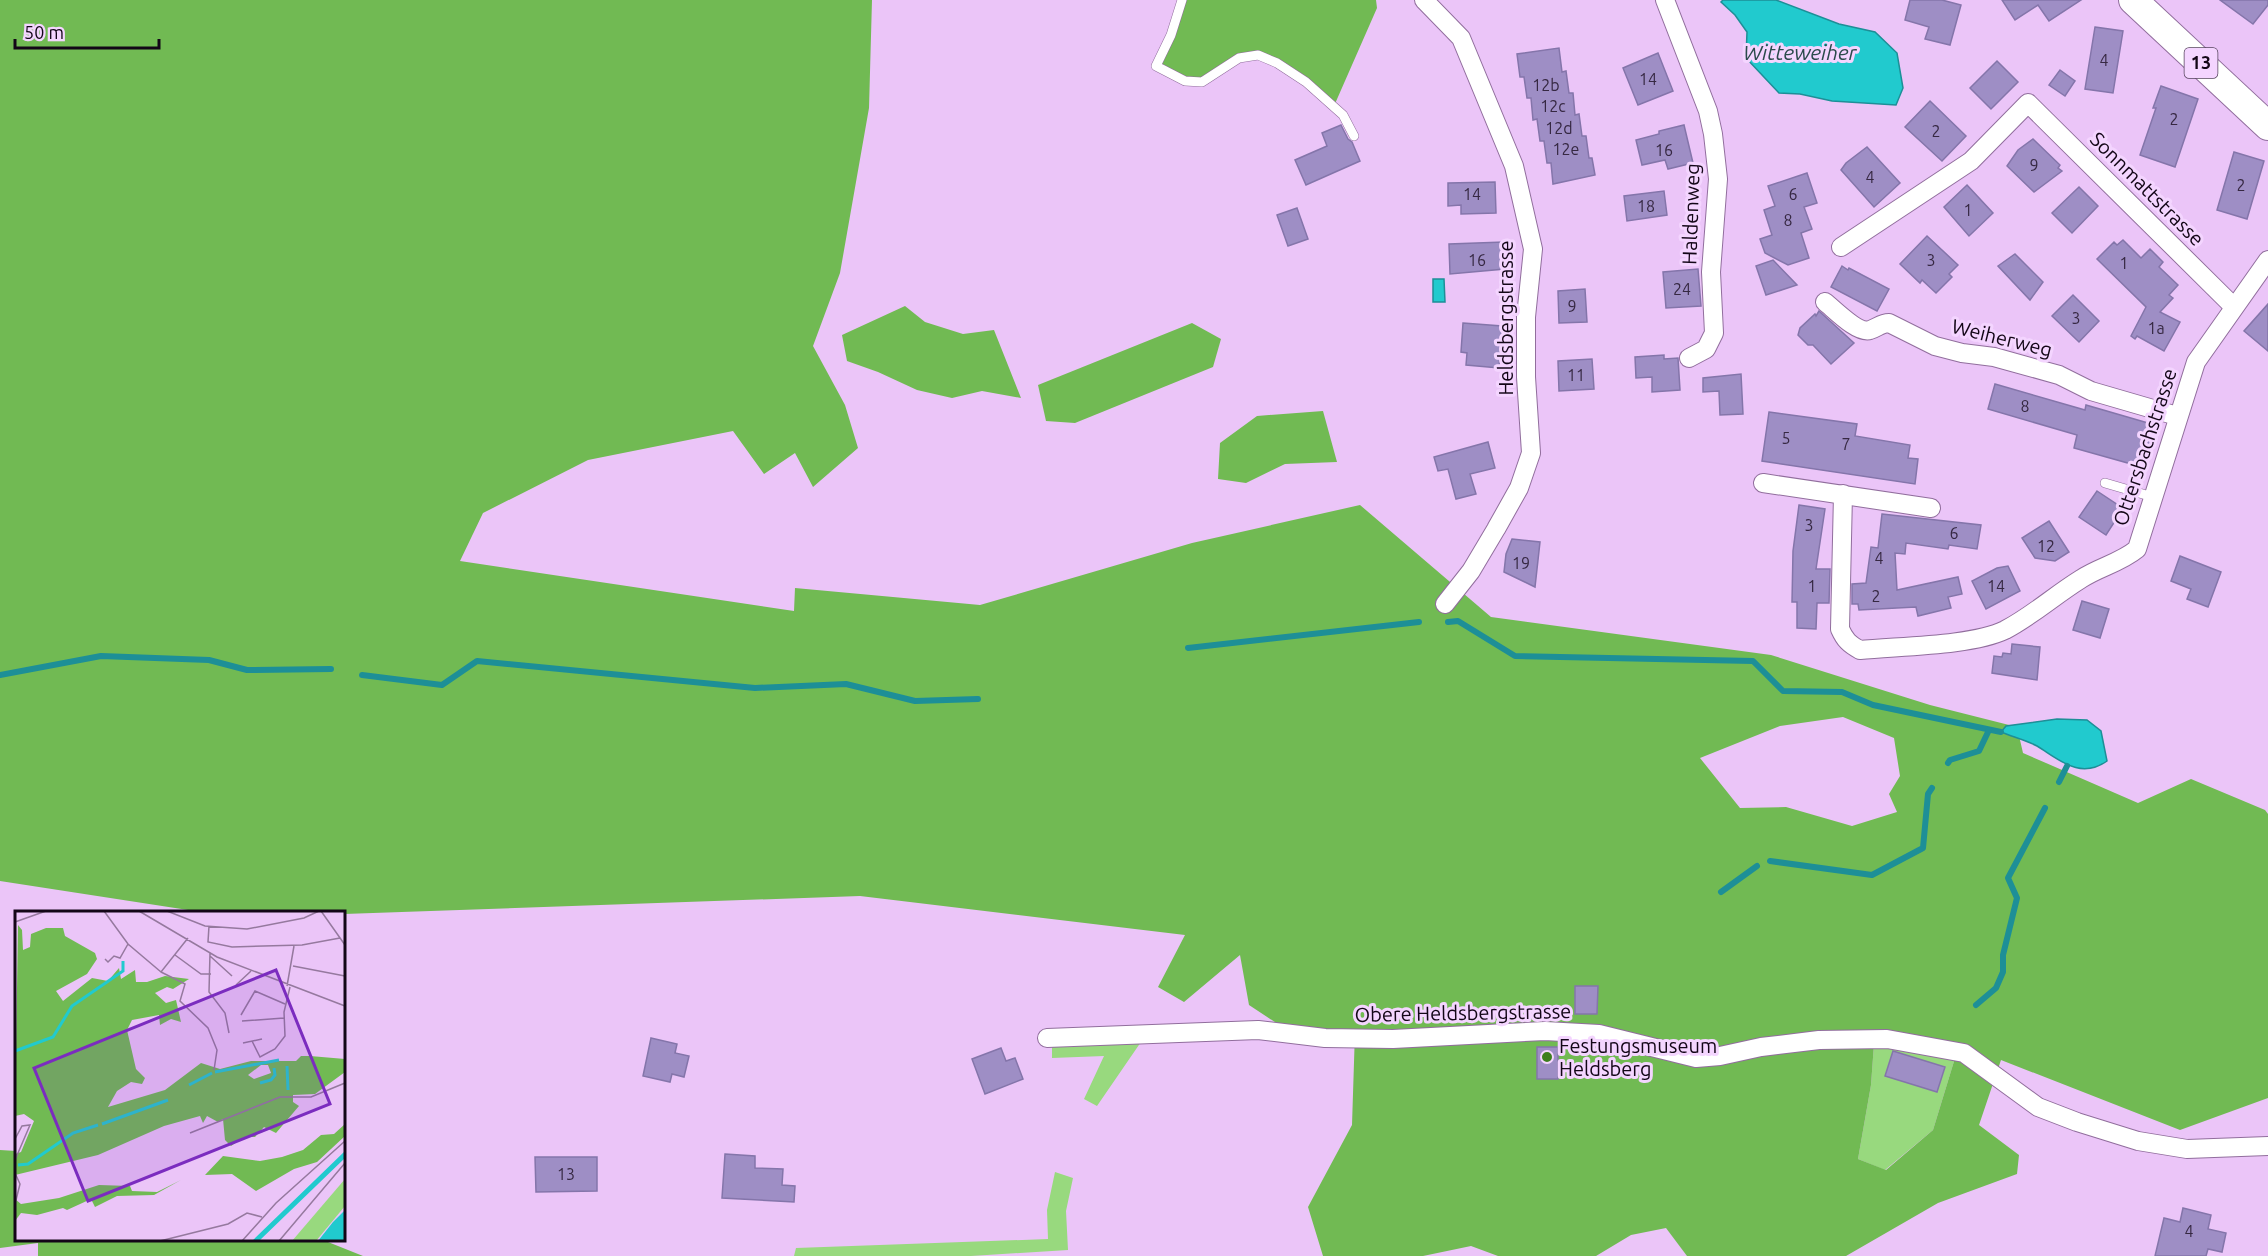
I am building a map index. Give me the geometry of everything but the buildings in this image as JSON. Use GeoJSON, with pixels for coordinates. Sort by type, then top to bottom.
{"type":"FeatureCollection","features":[{"type":"Feature","properties":{"kind":"main road","name":"13"},"geometry":{"type":"LineString","coordinates":[[2133,0],[2268,126]]}},
{"type":"Feature","properties":{"kind":"street","name":"Heldsbergstrasse"},"geometry":{"type":"LineString","coordinates":[[1424,0],[1461,38],[1514,166],[1533,249],[1526,318],[1526,376],[1531,453],[1519,488],[1497,529],[1471,571],[1445,604]]}},
{"type":"Feature","properties":{"kind":"street","name":"Haldenweg"},"geometry":{"type":"LineString","coordinates":[[1665,0],[1674,29],[1708,111],[1718,179],[1711,272],[1714,333],[1706,349],[1689,358]]}},
{"type":"Feature","properties":{"kind":"street","name":"Sonnmattstrasse"},"geometry":{"type":"LineString","coordinates":[[1841,247],[1971,161],[2028,103],[2234,307]]}},
{"type":"Feature","properties":{"kind":"street","name":"Ottersbachstrasse"},"geometry":{"type":"LineString","coordinates":[[1843,494],[1840,628],[1845,639],[1860,650],[1962,641],[1986,637],[2003,631],[2081,579],[2102,567],[2126,558],[2137,549],[2177,416],[2196,362],[2268,260]]}},
{"type":"Feature","properties":{"kind":"street","name":"Weiherweg"},"geometry":{"type":"LineString","coordinates":[[1825,302],[1855,327],[1863,330],[1868,331],[1888,323],[1935,345],[1962,353],[1994,357],[2059,375],[2091,390],[2177,416]]}},
{"type":"Feature","properties":{"kind":"street"},"geometry":{"type":"LineString","coordinates":[[1763,483],[1931,508]]}},
{"type":"Feature","properties":{"kind":"street","name":"Obere Heldsbergstrasse"},"geometry":{"type":"LineString","coordinates":[[1047,1038],[1258,1030],[1325,1038],[1393,1039],[1545,1031],[1599,1034],[1696,1058],[1819,1040],[1887,1039],[1964,1053],[2038,1107],[2138,1141],[2187,1149],[2268,1146]]}},
{"type":"Feature","properties":{"kind":"lane"},"geometry":{"type":"LineString","coordinates":[[1182,0],[1171,35],[1156,66],[1169,75],[1185,81],[1202,82],[1239,58],[1258,55],[1277,63],[1306,82],[1343,115],[1353,136]]}},
{"type":"Feature","properties":{"kind":"lane"},"geometry":{"type":"LineString","coordinates":[[2105,483],[2153,497]]}},
{"type":"Feature","properties":{"kind":"shaded area"},"geometry":{"type":"Polygon","coordinates":[[[0,0],[872,0],[869,108],[840,273],[813,346],[845,405],[858,448],[813,487],[795,453],[764,474],[733,431],[588,460],[483,513],[460,561],[794,611],[795,588],[980,605],[1192,543],[1360,505],[1491,617],[1771,655],[1930,705],[2017,727],[2023,753],[2138,803],[2191,779],[2265,810],[2268,814],[2268,1098],[2180,1130],[2001,1060],[1979,1125],[2019,1155],[2017,1174],[1938,1203],[1846,1256],[1687,1256],[1666,1228],[1631,1235],[1596,1256],[1498,1256],[1471,1246],[1423,1256],[1323,1256],[1308,1207],[1352,1125],[1355,1031],[1302,1040],[1249,1005],[1240,955],[1184,1002],[1158,987],[1185,935],[860,896],[345,914],[345,911],[195,911],[0,881],[0,0]],[[1843,717],[1780,726],[1700,758],[1740,808],[1786,807],[1852,826],[1897,812],[1889,794],[1900,776],[1894,738],[1843,717]],[[1874,1044],[1871,1085],[1858,1159],[1886,1170],[1933,1130],[1955,1058],[1874,1044]]]}},
{"type":"Feature","properties":{"kind":"shaded area"},"geometry":{"type":"Polygon","coordinates":[[[1182,0],[1376,0],[1377,8],[1334,106],[1258,55],[1239,59],[1202,82],[1156,66],[1182,0]]]}},
{"type":"Feature","properties":{"kind":"shaded area"},"geometry":{"type":"Polygon","coordinates":[[[905,306],[925,322],[963,334],[994,330],[1021,398],[982,391],[952,398],[917,390],[847,361],[842,335],[905,306]]]}},
{"type":"Feature","properties":{"kind":"shaded area"},"geometry":{"type":"Polygon","coordinates":[[[1192,323],[1221,339],[1213,367],[1075,423],[1046,421],[1038,385],[1192,323]]]}},
{"type":"Feature","properties":{"kind":"shaded area"},"geometry":{"type":"Polygon","coordinates":[[[1323,411],[1337,462],[1285,464],[1246,483],[1218,479],[1220,443],[1257,416],[1323,411]]]}},
{"type":"Feature","properties":{"kind":"shaded area"},"geometry":{"type":"Polygon","coordinates":[[[1143,1039],[1097,1106],[1084,1099],[1104,1056],[1052,1058],[1052,1043],[1143,1039]]]}},
{"type":"Feature","properties":{"kind":"shaded area"},"geometry":{"type":"Polygon","coordinates":[[[1874,1044],[1955,1058],[1933,1130],[1885,1170],[1858,1159],[1871,1085],[1874,1044]]]}},
{"type":"Feature","properties":{"kind":"shaded area"},"geometry":{"type":"Polygon","coordinates":[[[0,1150],[15,1151],[15,1241],[326,1241],[363,1256],[38,1256],[38,1243],[0,1248],[0,1150]]]}},
{"type":"Feature","properties":{"kind":"shaded area"},"geometry":{"type":"Polygon","coordinates":[[[1055,1172],[1073,1178],[1066,1211],[1068,1250],[971,1256],[794,1256],[796,1248],[1048,1239],[1047,1210],[1055,1172]]]}},
{"type":"Feature","properties":{"kind":"water","name":"Witteweiher"},"geometry":{"type":"Polygon","coordinates":[[[1723,0],[1776,0],[1839,24],[1875,32],[1897,53],[1903,88],[1896,105],[1832,101],[1800,94],[1779,93],[1746,58],[1747,32],[1735,15],[1721,2],[1723,0]]]}},
{"type":"Feature","properties":{"kind":"water"},"geometry":{"type":"Polygon","coordinates":[[[1433,279],[1444,279],[1445,302],[1433,302],[1433,279]]]}},
{"type":"Feature","properties":{"kind":"water"},"geometry":{"type":"Polygon","coordinates":[[[2057,719],[2087,720],[2101,731],[2107,761],[2088,769],[2070,766],[2033,744],[2001,732],[2006,726],[2057,719]]]}},
{"type":"Feature","properties":{"kind":"waterway"},"geometry":{"type":"LineString","coordinates":[[1448,622],[1458,621],[1515,656],[1753,661],[1783,691],[1842,692],[1873,705],[2001,732]]}},
{"type":"Feature","properties":{"kind":"waterway"},"geometry":{"type":"LineString","coordinates":[[1188,648],[1419,622]]}},
{"type":"Feature","properties":{"kind":"waterway"},"geometry":{"type":"LineString","coordinates":[[0,675],[101,656],[209,660],[247,670],[331,669]]}},
{"type":"Feature","properties":{"kind":"waterway"},"geometry":{"type":"LineString","coordinates":[[362,675],[442,685],[477,661],[755,688],[846,684],[915,701],[978,699]]}},
{"type":"Feature","properties":{"kind":"waterway"},"geometry":{"type":"LineString","coordinates":[[1948,763],[1950,760],[1979,751],[1989,730]]}},
{"type":"Feature","properties":{"kind":"waterway"},"geometry":{"type":"LineString","coordinates":[[2059,782],[2067,766]]}},
{"type":"Feature","properties":{"kind":"waterway"},"geometry":{"type":"LineString","coordinates":[[1770,861],[1872,875],[1923,848],[1928,794],[1932,788]]}},
{"type":"Feature","properties":{"kind":"waterway"},"geometry":{"type":"LineString","coordinates":[[1976,1005],[1996,988],[2003,972],[2003,955],[2017,898],[2008,878],[2045,808]]}},
{"type":"Feature","properties":{"kind":"waterway"},"geometry":{"type":"LineString","coordinates":[[1721,892],[1757,866]]}},
{"type":"Feature","properties":{"kind":"place","name":"Festungsmuseum Heldsberg"},"geometry":{"type":"Point","coordinates":[1547,1057]}}]}
